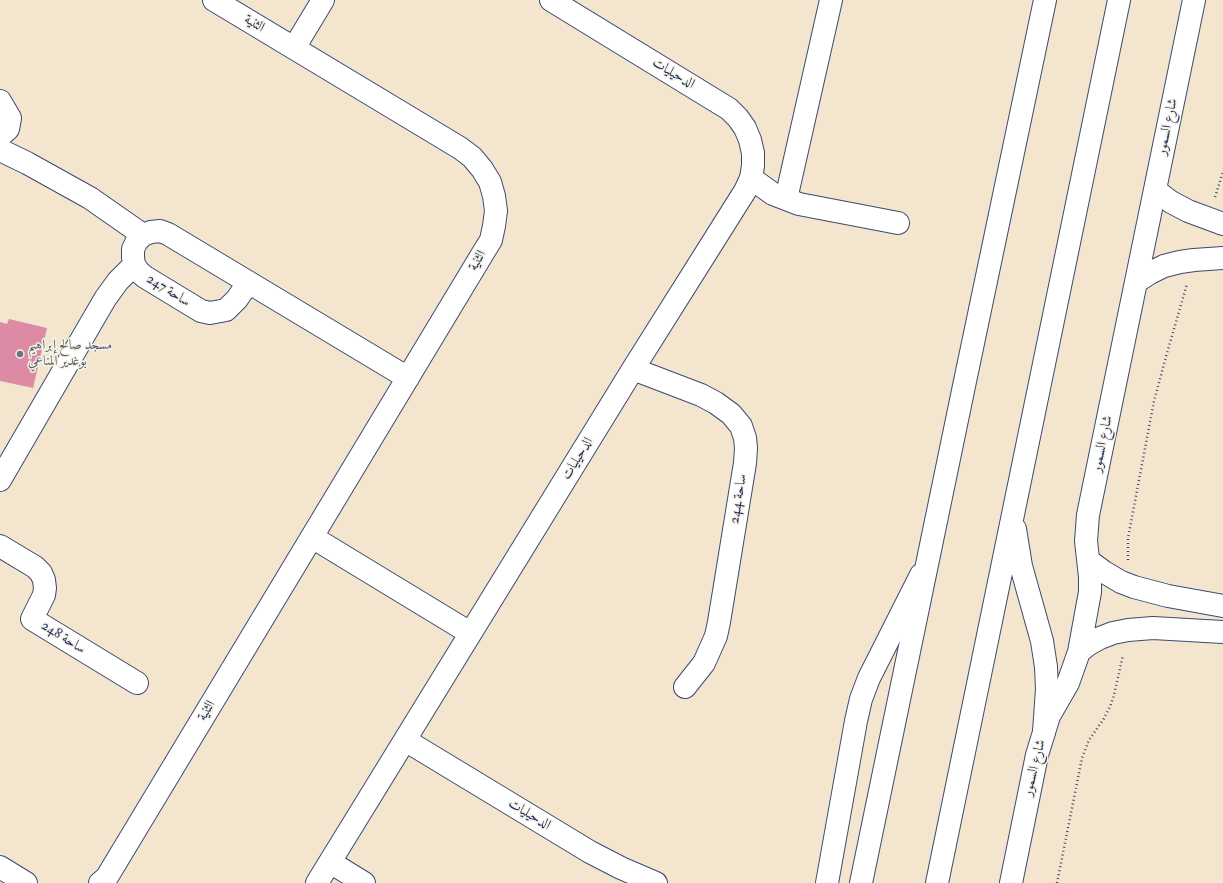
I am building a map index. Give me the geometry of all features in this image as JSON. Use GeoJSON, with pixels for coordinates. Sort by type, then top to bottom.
{"type":"FeatureCollection","features":[{"type":"Feature","properties":{"kind":"street","name":"الثنية"},"geometry":{"type":"LineString","coordinates":[[100,883],[107,877],[490,240],[496,211],[490,182],[472,157],[460,148],[214,0]]}},
{"type":"Feature","properties":{"kind":"street"},"geometry":{"type":"LineString","coordinates":[[294,48],[323,0]]}},
{"type":"Feature","properties":{"kind":"street","name":"الدحيليات"},"geometry":{"type":"LineString","coordinates":[[317,883],[633,369],[746,191],[751,178],[753,152],[750,140],[745,128],[729,109],[551,0]]}},
{"type":"Feature","properties":{"kind":"street"},"geometry":{"type":"LineString","coordinates":[[786,200],[831,0]]}},
{"type":"Feature","properties":{"kind":"street"},"geometry":{"type":"LineString","coordinates":[[861,883],[1045,0]]}},
{"type":"Feature","properties":{"kind":"street"},"geometry":{"type":"LineString","coordinates":[[937,883],[1119,0]]}},
{"type":"Feature","properties":{"kind":"street","name":"شارع السمور"},"geometry":{"type":"LineString","coordinates":[[1011,883],[1037,755],[1049,716],[1068,683],[1079,652],[1090,592],[1086,541],[1088,515],[1194,0]]}},
{"type":"Feature","properties":{"kind":"street"},"geometry":{"type":"LineString","coordinates":[[0,101],[10,118],[8,129],[0,136]]}},
{"type":"Feature","properties":{"kind":"street"},"geometry":{"type":"LineString","coordinates":[[0,150],[90,198],[143,235],[160,231],[168,234],[408,378]]}},
{"type":"Feature","properties":{"kind":"street"},"geometry":{"type":"LineString","coordinates":[[751,178],[762,187],[786,200],[799,204],[898,223]]}},
{"type":"Feature","properties":{"kind":"street"},"geometry":{"type":"LineString","coordinates":[[1155,190],[1171,202],[1215,222]]}},
{"type":"Feature","properties":{"kind":"street","name":"ساحة 247"},"geometry":{"type":"LineString","coordinates":[[143,235],[137,241],[133,249],[132,257],[134,265],[145,277],[194,308],[210,313],[226,310],[232,305],[248,283]]}},
{"type":"Feature","properties":{"kind":"street"},"geometry":{"type":"LineString","coordinates":[[1136,282],[1164,266],[1194,260],[1223,258]]}},
{"type":"Feature","properties":{"kind":"street"},"geometry":{"type":"LineString","coordinates":[[0,480],[105,299],[118,281],[134,265]]}},
{"type":"Feature","properties":{"kind":"street","name":"ساحة 244"},"geometry":{"type":"LineString","coordinates":[[633,369],[701,395],[716,403],[731,414],[741,426],[745,438],[745,463],[716,636],[704,663],[685,687]]}},
{"type":"Feature","properties":{"kind":"street"},"geometry":{"type":"LineString","coordinates":[[1014,513],[1021,566],[1042,641],[1046,668],[1047,704],[1044,732]]}},
{"type":"Feature","properties":{"kind":"street"},"geometry":{"type":"LineString","coordinates":[[312,537],[470,633]]}},
{"type":"Feature","properties":{"kind":"street","name":"ساحة 248"},"geometry":{"type":"LineString","coordinates":[[0,546],[36,567],[44,580],[44,595],[32,618],[137,683]]}},
{"type":"Feature","properties":{"kind":"street"},"geometry":{"type":"LineString","coordinates":[[1088,560],[1110,576],[1134,587],[1168,596],[1223,606]]}},
{"type":"Feature","properties":{"kind":"street"},"geometry":{"type":"LineString","coordinates":[[824,878],[861,699],[927,563]]}},
{"type":"Feature","properties":{"kind":"street"},"geometry":{"type":"LineString","coordinates":[[1192,630],[1196,601]]}},
{"type":"Feature","properties":{"kind":"street"},"geometry":{"type":"LineString","coordinates":[[1079,652],[1100,638],[1112,633],[1128,630],[1153,628],[1223,632]]}},
{"type":"Feature","properties":{"kind":"street","name":"الدحيليات"},"geometry":{"type":"LineString","coordinates":[[405,740],[590,852],[621,868],[656,883]]}},
{"type":"Feature","properties":{"kind":"street"},"geometry":{"type":"LineString","coordinates":[[330,862],[364,883]]}},
{"type":"Feature","properties":{"kind":"street"},"geometry":{"type":"LineString","coordinates":[[0,867],[26,883]]}},
{"type":"Feature","properties":{"kind":"path"},"geometry":{"type":"LineString","coordinates":[[1215,222],[1223,172]]}},
{"type":"Feature","properties":{"kind":"path"},"geometry":{"type":"LineString","coordinates":[[1134,587],[1127,548],[1130,529],[1154,401],[1172,333],[1194,260]]}},
{"type":"Feature","properties":{"kind":"path"},"geometry":{"type":"LineString","coordinates":[[1057,883],[1084,754],[1089,740],[1104,720],[1110,707],[1128,630]]}},
{"type":"Feature","properties":{"kind":"building","name":"مسجد صالح إبراهيم بوغدير المناعي"},"geometry":{"type":"Polygon","coordinates":[[[9,319],[47,328],[33,388],[0,381],[0,322],[7,324],[9,319]]]}},
{"type":"Feature","properties":{"kind":"place","name":"مسجد صالح إبراهيم بوغدير المناعي"},"geometry":{"type":"Point","coordinates":[20,354]}}]}
